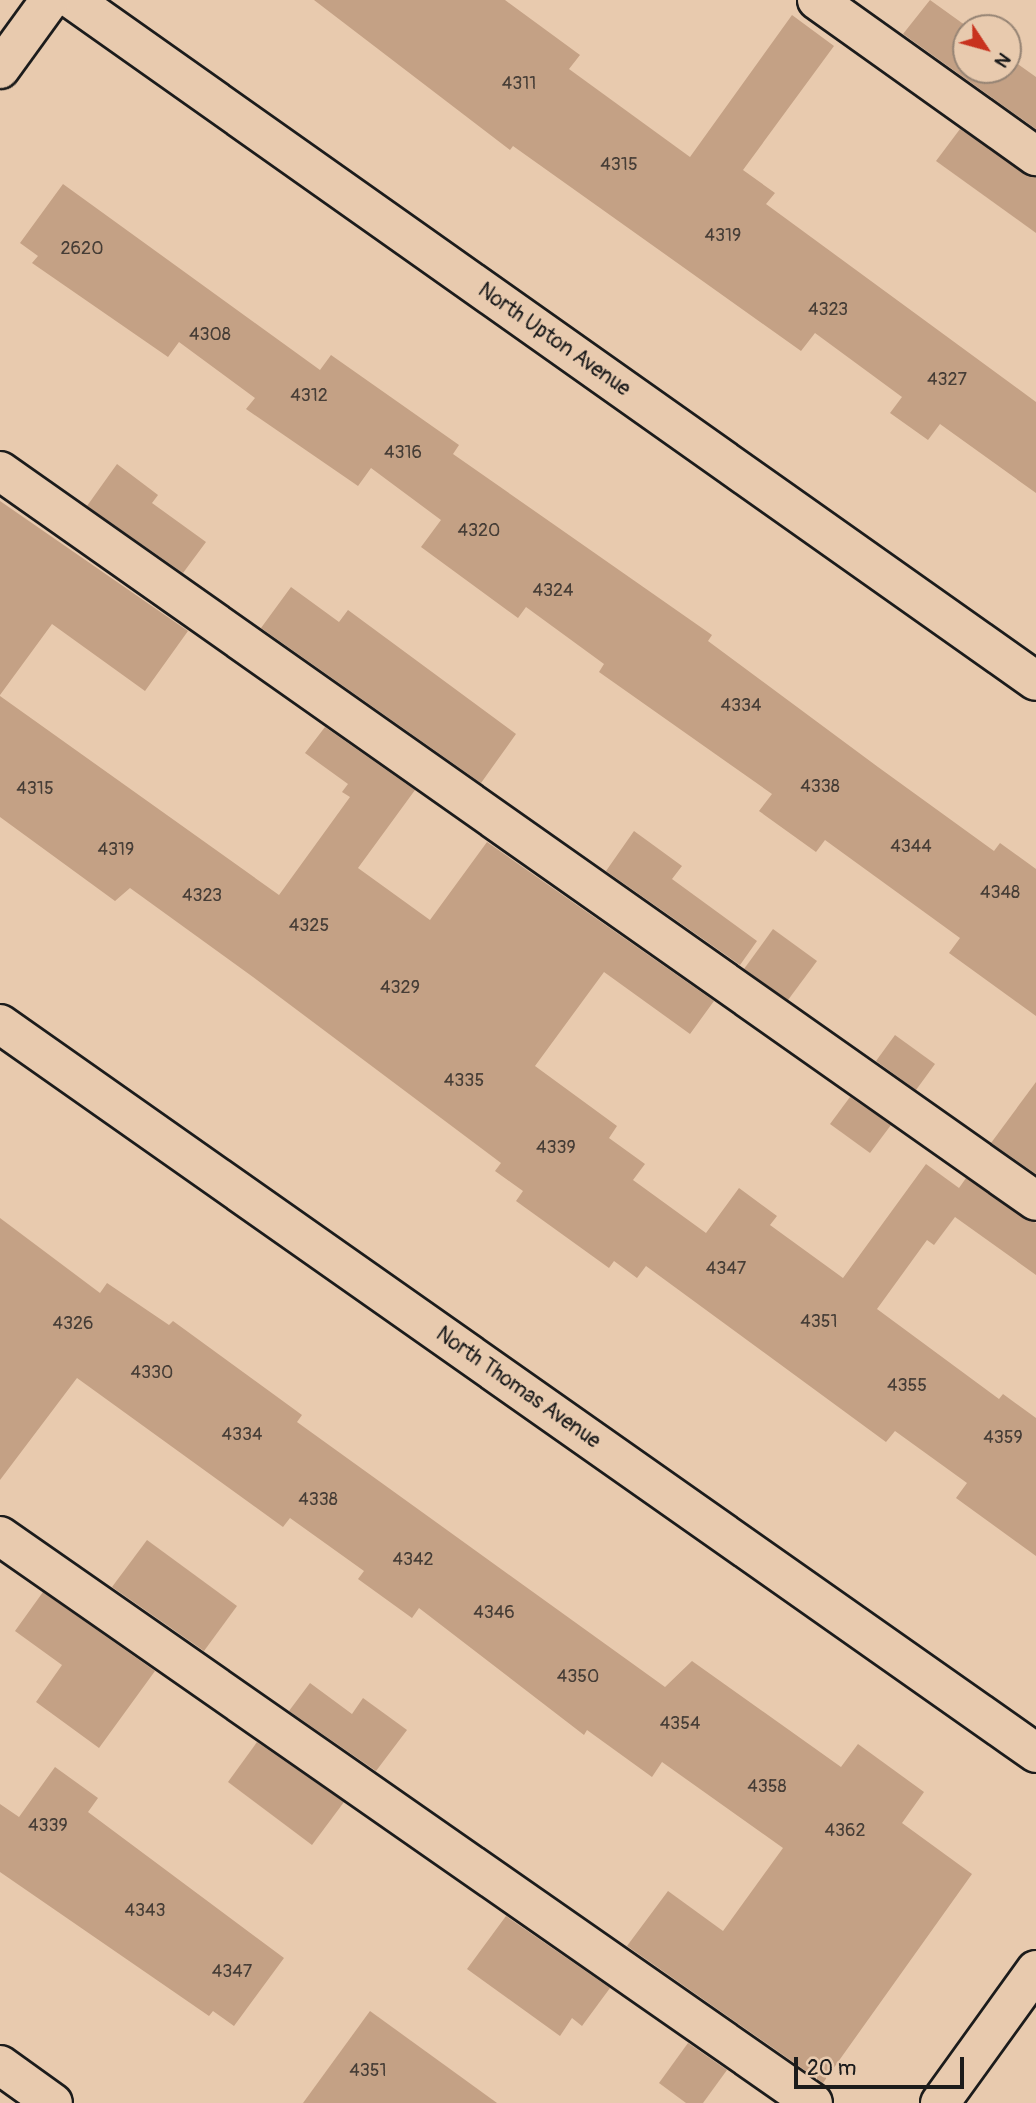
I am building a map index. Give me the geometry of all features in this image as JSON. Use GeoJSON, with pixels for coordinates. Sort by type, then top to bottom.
{"type":"FeatureCollection","features":[{"type":"Feature","properties":{"kind":"street"},"geometry":{"type":"LineString","coordinates":[[0,69],[50,0]]}},
{"type":"Feature","properties":{"kind":"street","name":"North Upton Avenue"},"geometry":{"type":"LineString","coordinates":[[73,0],[1036,681]]}},
{"type":"Feature","properties":{"kind":"street"},"geometry":{"type":"LineString","coordinates":[[817,0],[1036,156]]}},
{"type":"Feature","properties":{"kind":"street"},"geometry":{"type":"LineString","coordinates":[[0,471],[1036,1201]]}},
{"type":"Feature","properties":{"kind":"street","name":"North Thomas Avenue"},"geometry":{"type":"LineString","coordinates":[[0,1024],[1036,1753]]}},
{"type":"Feature","properties":{"kind":"street"},"geometry":{"type":"LineString","coordinates":[[0,1536],[813,2103]]}},
{"type":"Feature","properties":{"kind":"street"},"geometry":{"type":"LineString","coordinates":[[940,2103],[1036,1970]]}},
{"type":"Feature","properties":{"kind":"street"},"geometry":{"type":"LineString","coordinates":[[0,2066],[53,2103]]}},
{"type":"Feature","properties":{"kind":"building"},"geometry":{"type":"Polygon","coordinates":[[[314,0],[505,0],[580,55],[569,69],[690,157],[792,15],[834,46],[743,170],[775,193],[766,204],[1036,402],[1036,493],[940,424],[928,440],[890,413],[902,397],[815,333],[801,351],[513,146],[510,150],[314,0]]]}},
{"type":"Feature","properties":{"kind":"building"},"geometry":{"type":"Polygon","coordinates":[[[930,0],[952,16],[952,69],[903,34],[930,0]]]}},
{"type":"Feature","properties":{"kind":"building"},"geometry":{"type":"Polygon","coordinates":[[[1022,67],[1036,77],[1036,129],[973,84],[1022,84],[1022,67]]]}},
{"type":"Feature","properties":{"kind":"building"},"geometry":{"type":"Polygon","coordinates":[[[960,129],[1036,178],[1036,233],[936,161],[960,129]]]}},
{"type":"Feature","properties":{"kind":"building"},"geometry":{"type":"Polygon","coordinates":[[[63,184],[320,370],[331,355],[459,445],[453,454],[712,635],[708,641],[878,767],[994,851],[1000,843],[1036,869],[1036,1016],[949,953],[960,938],[825,840],[816,852],[759,811],[772,794],[599,672],[604,664],[526,607],[518,618],[421,547],[441,520],[371,468],[358,486],[246,409],[255,398],[179,342],[168,357],[32,263],[38,256],[20,243],[63,184]]]}},
{"type":"Feature","properties":{"kind":"building"},"geometry":{"type":"Polygon","coordinates":[[[117,464],[158,495],[152,503],[206,542],[183,573],[87,506],[117,464]]]}},
{"type":"Feature","properties":{"kind":"building"},"geometry":{"type":"Polygon","coordinates":[[[0,501],[188,631],[145,691],[52,624],[0,695],[0,501]]]}},
{"type":"Feature","properties":{"kind":"building"},"geometry":{"type":"Polygon","coordinates":[[[291,587],[339,622],[348,610],[516,734],[481,783],[261,628],[291,587]]]}},
{"type":"Feature","properties":{"kind":"building"},"geometry":{"type":"Polygon","coordinates":[[[0,696],[279,895],[350,797],[342,792],[348,784],[305,753],[325,727],[415,790],[358,868],[430,920],[487,842],[714,1001],[690,1034],[604,972],[535,1066],[617,1126],[609,1138],[645,1164],[633,1180],[706,1233],[739,1188],[777,1216],[770,1225],[843,1278],[926,1164],[959,1188],[966,1178],[1036,1223],[1036,1275],[955,1217],[934,1245],[927,1240],[877,1309],[999,1399],[1003,1394],[1036,1418],[1036,1556],[956,1498],[967,1483],[895,1431],[886,1442],[646,1266],[637,1278],[614,1261],[609,1268],[516,1201],[523,1191],[495,1171],[501,1163],[253,977],[130,888],[115,901],[0,817],[0,696]]]}},
{"type":"Feature","properties":{"kind":"building"},"geometry":{"type":"Polygon","coordinates":[[[634,831],[682,866],[672,879],[757,941],[740,965],[606,871],[634,831]]]}},
{"type":"Feature","properties":{"kind":"building"},"geometry":{"type":"Polygon","coordinates":[[[773,929],[817,961],[788,1000],[744,969],[773,929]]]}},
{"type":"Feature","properties":{"kind":"building"},"geometry":{"type":"Polygon","coordinates":[[[895,1035],[935,1064],[916,1090],[876,1061],[895,1035]]]}},
{"type":"Feature","properties":{"kind":"building"},"geometry":{"type":"Polygon","coordinates":[[[1036,1082],[1036,1174],[991,1143],[1036,1082]]]}},
{"type":"Feature","properties":{"kind":"building"},"geometry":{"type":"Polygon","coordinates":[[[850,1097],[891,1125],[870,1153],[830,1124],[850,1097]]]}},
{"type":"Feature","properties":{"kind":"building"},"geometry":{"type":"Polygon","coordinates":[[[0,1218],[100,1293],[107,1283],[169,1325],[173,1321],[302,1415],[297,1422],[665,1687],[692,1661],[841,1767],[858,1744],[924,1792],[902,1823],[972,1874],[823,2083],[627,1946],[668,1891],[723,1931],[783,1848],[662,1762],[652,1777],[587,1730],[584,1735],[419,1608],[412,1618],[358,1579],[364,1571],[290,1518],[283,1527],[77,1378],[0,1480],[0,1218]]]}},
{"type":"Feature","properties":{"kind":"building"},"geometry":{"type":"Polygon","coordinates":[[[147,1540],[237,1606],[204,1651],[112,1587],[147,1540]]]}},
{"type":"Feature","properties":{"kind":"building"},"geometry":{"type":"Polygon","coordinates":[[[43,1592],[155,1671],[99,1748],[36,1702],[62,1665],[15,1631],[43,1592]]]}},
{"type":"Feature","properties":{"kind":"building"},"geometry":{"type":"Polygon","coordinates":[[[310,1683],[352,1714],[363,1698],[407,1730],[376,1771],[289,1711],[310,1683]]]}},
{"type":"Feature","properties":{"kind":"building"},"geometry":{"type":"Polygon","coordinates":[[[257,1742],[344,1802],[312,1845],[228,1782],[257,1742]]]}},
{"type":"Feature","properties":{"kind":"building"},"geometry":{"type":"Polygon","coordinates":[[[55,1767],[98,1798],[88,1812],[284,1958],[234,2026],[213,2011],[209,2016],[0,1872],[0,1804],[19,1817],[55,1767]]]}},
{"type":"Feature","properties":{"kind":"building"},"geometry":{"type":"Polygon","coordinates":[[[506,1916],[610,1988],[582,2026],[572,2018],[560,2036],[467,1969],[506,1916]]]}},
{"type":"Feature","properties":{"kind":"building"},"geometry":{"type":"Polygon","coordinates":[[[370,2011],[497,2103],[303,2103],[370,2011]]]}},
{"type":"Feature","properties":{"kind":"building"},"geometry":{"type":"Polygon","coordinates":[[[688,2043],[727,2070],[703,2103],[686,2103],[659,2083],[688,2043]]]}}]}
